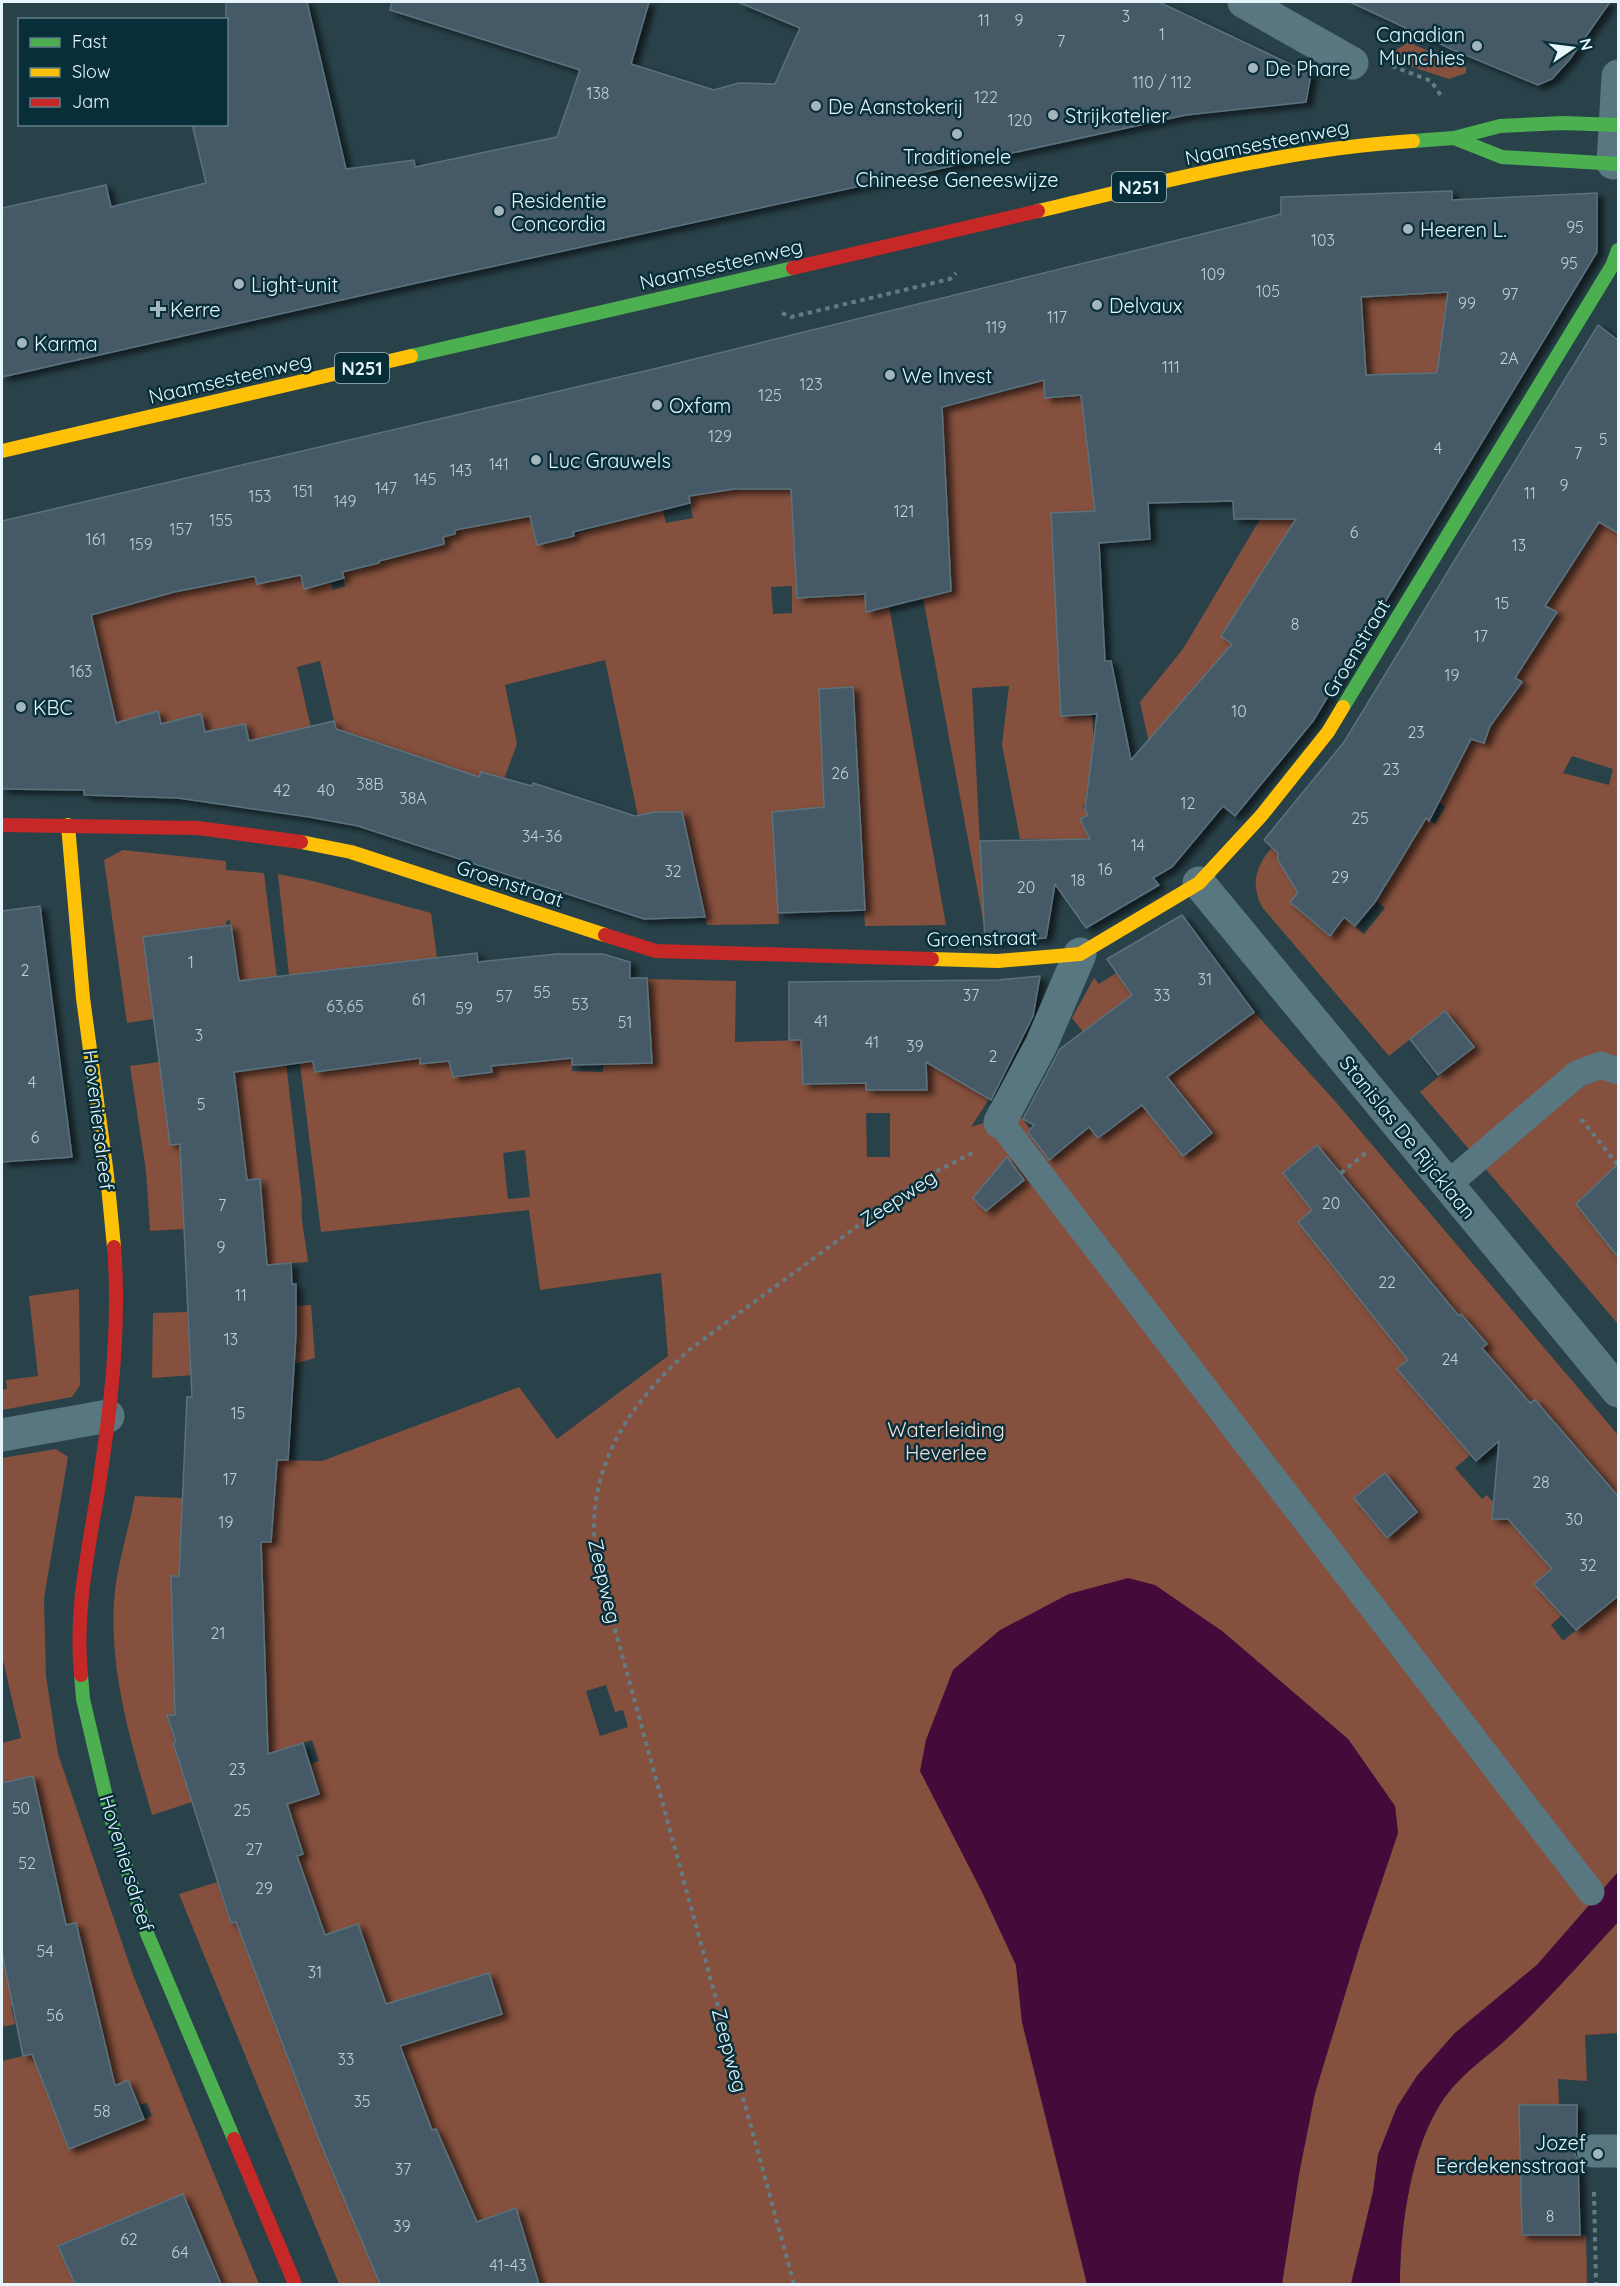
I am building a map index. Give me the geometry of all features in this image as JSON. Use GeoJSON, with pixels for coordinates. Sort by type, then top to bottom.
{"type":"FeatureCollection","features":[{"type":"Feature","properties":{"kind":"street"},"geometry":{"type":"LineString","coordinates":[[1244,2],[1352,63]]}},
{"type":"Feature","properties":{"kind":"street"},"geometry":{"type":"LineString","coordinates":[[1616,164],[1618,76]]}},
{"type":"Feature","properties":{"kind":"street","name":"Naamsesteenweg"},"geometry":{"type":"LineString","coordinates":[[2,451],[1258,160],[1361,144],[1454,138],[1500,126],[1563,123],[1616,125]]}},
{"type":"Feature","properties":{"kind":"street","name":"Naamsesteenweg"},"geometry":{"type":"LineString","coordinates":[[1454,138],[1502,157],[1616,164]]}},
{"type":"Feature","properties":{"kind":"street","name":"Groenstraat"},"geometry":{"type":"LineString","coordinates":[[2,825],[198,828],[351,852],[656,951],[998,961],[1080,954],[1199,883],[1261,816],[1328,732],[1612,266],[1618,250]]}},
{"type":"Feature","properties":{"kind":"street","name":"Hoveniersdreef"},"geometry":{"type":"LineString","coordinates":[[68,825],[83,998],[108,1174],[115,1263],[114,1365],[82,1576],[77,1639],[83,1698],[111,1818],[146,1931],[295,2284]]}},
{"type":"Feature","properties":{"kind":"street","name":"Stanislas De Rijcklaan"},"geometry":{"type":"LineString","coordinates":[[1199,883],[1618,1390]]}},
{"type":"Feature","properties":{"kind":"street"},"geometry":{"type":"LineString","coordinates":[[1000,1122],[1041,1045],[1080,954]]}},
{"type":"Feature","properties":{"kind":"street"},"geometry":{"type":"LineString","coordinates":[[2,1435],[108,1416]]}},
{"type":"Feature","properties":{"kind":"lane"},"geometry":{"type":"LineString","coordinates":[[1447,1185],[1577,1074],[1601,1065],[1618,1071]]}},
{"type":"Feature","properties":{"kind":"lane"},"geometry":{"type":"LineString","coordinates":[[1000,1122],[1591,1892]]}},
{"type":"Feature","properties":{"kind":"path"},"geometry":{"type":"LineString","coordinates":[[1352,63],[1376,60],[1431,81],[1445,102],[1454,138]]}},
{"type":"Feature","properties":{"kind":"path"},"geometry":{"type":"LineString","coordinates":[[1557,1090],[1618,1165]]}},
{"type":"Feature","properties":{"kind":"path","name":"Zeepweg"},"geometry":{"type":"LineString","coordinates":[[794,2284],[595,1556],[593,1534],[597,1487],[617,1434],[656,1382],[689,1350],[910,1187],[974,1153],[1000,1122]]}},
{"type":"Feature","properties":{"kind":"path"},"geometry":{"type":"LineString","coordinates":[[1596,2284],[1606,2151]]}},
{"type":"Feature","properties":{"kind":"green space"},"geometry":{"type":"Polygon","coordinates":[[[1408,42],[1466,67],[1466,73],[1449,79],[1385,58],[1408,42]]]}},
{"type":"Feature","properties":{"kind":"green space"},"geometry":{"type":"Polygon","coordinates":[[[1283,266],[1367,297],[1448,292],[1437,373],[1366,376],[1283,266]]]}},
{"type":"Feature","properties":{"kind":"green space"},"geometry":{"type":"Polygon","coordinates":[[[1043,359],[1045,398],[1060,397],[1078,371],[1095,511],[1051,513],[1061,715],[1092,714],[1097,797],[1083,806],[1088,815],[1080,819],[1091,840],[1069,853],[1066,839],[1020,839],[1002,745],[1009,686],[972,688],[984,925],[923,598],[942,407],[1031,384],[1043,359]]]}},
{"type":"Feature","properties":{"kind":"green space"},"geometry":{"type":"Polygon","coordinates":[[[856,427],[866,611],[889,606],[946,925],[865,926],[853,698],[820,700],[825,846],[800,809],[772,812],[779,924],[707,925],[682,812],[656,812],[638,816],[605,660],[505,685],[517,744],[504,779],[481,772],[479,777],[359,737],[339,742],[320,661],[297,667],[317,754],[257,772],[245,724],[205,732],[200,714],[161,724],[158,711],[116,723],[91,615],[133,602],[214,584],[251,563],[257,584],[268,582],[289,525],[304,589],[331,582],[333,590],[345,586],[340,562],[361,567],[379,563],[377,553],[423,549],[444,544],[443,537],[455,534],[455,528],[530,516],[537,545],[616,522],[655,478],[666,523],[693,518],[682,465],[708,460],[713,492],[740,488],[759,451],[761,489],[788,489],[856,427]],[[844,484],[791,487],[797,598],[849,595],[844,484]],[[792,586],[771,587],[773,614],[792,613],[792,586]]]}},
{"type":"Feature","properties":{"kind":"green space"},"geometry":{"type":"Polygon","coordinates":[[[1336,456],[1221,636],[1232,644],[1149,743],[1140,702],[1183,649],[1272,499],[1336,456]]]}},
{"type":"Feature","properties":{"kind":"green space"},"geometry":{"type":"Polygon","coordinates":[[[1618,510],[1618,1324],[1420,1092],[1474,1047],[1445,1011],[1389,1056],[1262,907],[1256,890],[1259,867],[1273,846],[1284,868],[1293,874],[1309,879],[1290,902],[1329,936],[1344,917],[1364,934],[1385,908],[1376,901],[1387,888],[1385,886],[1420,828],[1417,812],[1435,824],[1445,807],[1430,796],[1458,765],[1471,739],[1484,743],[1484,728],[1521,682],[1500,669],[1524,664],[1556,613],[1522,592],[1533,573],[1558,587],[1597,521],[1609,527],[1618,510]],[[1572,756],[1563,773],[1609,785],[1613,769],[1572,756]]]}},
{"type":"Feature","properties":{"kind":"green space"},"geometry":{"type":"Polygon","coordinates":[[[123,850],[226,861],[226,870],[264,873],[280,1002],[240,988],[230,920],[226,921],[226,925],[143,937],[153,1019],[127,1023],[104,860],[123,850]]]}},
{"type":"Feature","properties":{"kind":"green space"},"geometry":{"type":"Polygon","coordinates":[[[278,874],[313,881],[431,913],[437,958],[289,975],[278,874]]]}},
{"type":"Feature","properties":{"kind":"green space","name":"Waterleiding Heverlee"},"geometry":{"type":"Polygon","coordinates":[[[1116,973],[1167,1046],[1222,1035],[1254,1012],[1335,1101],[1618,1435],[1618,1497],[1535,1400],[1455,1468],[1482,1499],[1487,1495],[1493,1502],[1492,1518],[1508,1519],[1520,1533],[1560,1561],[1534,1584],[1562,1615],[1551,1625],[1563,1641],[1618,1595],[1618,1872],[1537,1965],[1455,2033],[1417,2076],[1397,2107],[1378,2155],[1373,2192],[1351,2284],[1282,2284],[1299,2174],[1315,2093],[1360,1945],[1398,1833],[1395,1806],[1348,1739],[1222,1631],[1069,1594],[1000,1631],[953,1670],[984,1896],[1016,1965],[1022,2022],[1087,2284],[339,2284],[179,1894],[217,1882],[231,1923],[304,1896],[297,1856],[303,1853],[287,1804],[319,1794],[310,1764],[319,1761],[312,1740],[266,1755],[199,1715],[167,1715],[192,1802],[152,1815],[129,1732],[114,1648],[115,1590],[135,1496],[182,1498],[181,1542],[270,1542],[277,1460],[322,1461],[519,1387],[557,1439],[668,1356],[661,1273],[540,1290],[529,1210],[321,1232],[298,1048],[311,1047],[315,1071],[417,1040],[421,1064],[449,1061],[454,1077],[492,1072],[490,1055],[534,1062],[572,1058],[572,1071],[603,1072],[603,1064],[652,1062],[648,979],[736,981],[735,1042],[801,1040],[803,1084],[891,1082],[891,1090],[926,1090],[926,1062],[989,1099],[971,1127],[1018,1113],[1052,1157],[1089,1127],[1098,1138],[1116,1125],[1131,1092],[1072,1018],[1094,978],[1099,984],[1116,973]],[[1138,1100],[1183,1156],[1212,1133],[1138,1100]],[[866,1113],[867,1157],[890,1157],[890,1113],[866,1113]],[[1317,1145],[1283,1173],[1312,1210],[1298,1223],[1385,1331],[1436,1289],[1391,1233],[1378,1243],[1349,1209],[1362,1197],[1317,1145]],[[525,1150],[503,1153],[508,1199],[530,1197],[525,1150]],[[1385,1473],[1355,1498],[1387,1537],[1418,1511],[1385,1473]],[[606,1685],[586,1691],[600,1736],[628,1727],[623,1710],[615,1712],[606,1685]],[[388,2019],[287,2058],[320,2142],[388,2019]],[[436,2129],[397,2143],[449,2159],[436,2129]]]}},
{"type":"Feature","properties":{"kind":"green space"},"geometry":{"type":"Polygon","coordinates":[[[284,1045],[308,1262],[256,1266],[184,1229],[150,1231],[146,1171],[130,1066],[159,1062],[170,1145],[241,1136],[234,1072],[284,1045]]]}},
{"type":"Feature","properties":{"kind":"green space"},"geometry":{"type":"Polygon","coordinates":[[[79,1289],[80,1385],[72,1397],[2,1410],[2,1390],[7,1389],[6,1380],[38,1376],[29,1296],[79,1289]]]}},
{"type":"Feature","properties":{"kind":"green space"},"geometry":{"type":"Polygon","coordinates":[[[311,1305],[315,1358],[276,1369],[152,1378],[153,1313],[187,1312],[190,1358],[289,1306],[311,1305]]]}},
{"type":"Feature","properties":{"kind":"green space"},"geometry":{"type":"Polygon","coordinates":[[[56,1449],[68,1457],[44,1598],[46,1676],[58,1754],[133,1975],[259,2284],[221,2284],[183,2194],[58,2245],[75,2284],[2,2284],[2,2061],[103,2037],[76,1923],[4,1940],[4,1965],[13,2002],[23,2003],[11,2007],[15,2024],[2,2027],[2,1906],[23,1900],[57,1884],[33,1777],[2,1783],[2,1743],[21,1738],[2,1656],[2,1458],[56,1449]],[[128,2080],[108,2088],[104,2081],[51,2102],[69,2149],[152,2116],[147,2103],[139,2105],[128,2080]]]}},
{"type":"Feature","properties":{"kind":"green space"},"geometry":{"type":"Polygon","coordinates":[[[1618,1922],[1618,2033],[1585,2035],[1587,2081],[1558,2079],[1559,2105],[1519,2106],[1522,2235],[1586,2235],[1587,2284],[1400,2284],[1405,2212],[1416,2162],[1433,2116],[1452,2088],[1526,2021],[1618,1922]]]}},
{"type":"Feature","properties":{"kind":"shaded area"},"geometry":{"type":"Polygon","coordinates":[[[1128,1578],[1155,1585],[1222,1631],[1348,1739],[1395,1806],[1398,1833],[1360,1945],[1315,2093],[1299,2174],[1282,2284],[1087,2284],[1022,2022],[1016,1965],[984,1896],[920,1771],[926,1740],[953,1670],[1000,1630],[1069,1594],[1128,1578]]]}},
{"type":"Feature","properties":{"kind":"shaded area"},"geometry":{"type":"Polygon","coordinates":[[[1618,1872],[1618,1922],[1526,2021],[1452,2088],[1433,2116],[1416,2162],[1405,2212],[1400,2284],[1351,2284],[1373,2192],[1378,2155],[1397,2107],[1417,2076],[1455,2033],[1537,1965],[1618,1872]]]}},
{"type":"Feature","properties":{"kind":"building"},"geometry":{"type":"Polygon","coordinates":[[[226,2],[307,2],[346,169],[414,160],[415,167],[557,137],[580,70],[390,10],[392,2],[649,2],[631,64],[714,90],[739,83],[775,84],[800,28],[738,2],[1159,2],[1311,74],[1306,102],[1186,115],[403,286],[2,377],[2,208],[106,185],[111,207],[206,183],[192,126],[228,126],[228,18],[226,18],[226,2]]]}},
{"type":"Feature","properties":{"kind":"building"},"geometry":{"type":"Polygon","coordinates":[[[1350,2],[1610,2],[1570,59],[1552,79],[1538,85],[1451,49],[1350,2]]]}},
{"type":"Feature","properties":{"kind":"building"},"geometry":{"type":"Polygon","coordinates":[[[1452,191],[1452,200],[1597,193],[1597,252],[1313,721],[1235,816],[1223,806],[1172,867],[1153,878],[1159,885],[1086,928],[1055,884],[1046,938],[985,942],[980,841],[1090,839],[1080,819],[1088,815],[1085,810],[1097,714],[1061,716],[1051,513],[1095,511],[1081,395],[1045,398],[1044,380],[942,407],[951,591],[866,612],[865,594],[797,598],[791,489],[734,489],[689,496],[690,503],[573,532],[574,536],[537,545],[530,516],[455,530],[455,534],[443,537],[444,544],[342,572],[344,578],[304,589],[301,575],[257,584],[255,576],[174,592],[91,615],[116,723],[158,711],[161,724],[201,714],[205,732],[245,724],[249,741],[334,721],[336,729],[479,777],[481,772],[532,786],[533,783],[635,816],[656,812],[682,812],[705,917],[644,919],[358,826],[309,817],[178,798],[84,795],[84,790],[2,789],[2,521],[662,367],[1235,226],[1281,214],[1281,197],[1452,191]],[[1448,292],[1361,297],[1366,375],[1437,373],[1448,292]],[[1233,501],[1148,503],[1150,539],[1099,543],[1105,661],[1111,661],[1131,760],[1232,644],[1221,636],[1296,519],[1234,519],[1233,501]]]}},
{"type":"Feature","properties":{"kind":"building"},"geometry":{"type":"Polygon","coordinates":[[[1598,325],[1618,340],[1618,533],[1599,522],[1545,606],[1557,612],[1515,678],[1522,682],[1490,726],[1484,743],[1471,739],[1429,821],[1426,818],[1375,902],[1355,926],[1344,917],[1330,936],[1290,902],[1298,893],[1278,860],[1278,853],[1264,840],[1344,742],[1598,325]]]}},
{"type":"Feature","properties":{"kind":"building"},"geometry":{"type":"Polygon","coordinates":[[[853,687],[865,910],[778,913],[772,812],[824,807],[819,689],[853,687]]]}},
{"type":"Feature","properties":{"kind":"building"},"geometry":{"type":"Polygon","coordinates":[[[40,906],[72,1157],[2,1162],[2,911],[40,906]]]}},
{"type":"Feature","properties":{"kind":"building"},"geometry":{"type":"Polygon","coordinates":[[[1182,915],[1254,1012],[1167,1077],[1212,1133],[1183,1156],[1142,1105],[1098,1138],[1089,1127],[1049,1160],[1028,1132],[1034,1125],[1023,1119],[1060,1049],[1132,995],[1107,959],[1182,915]]]}},
{"type":"Feature","properties":{"kind":"building"},"geometry":{"type":"Polygon","coordinates":[[[231,925],[239,981],[477,953],[478,962],[557,954],[603,954],[630,962],[630,978],[647,978],[652,1063],[572,1065],[572,1058],[491,1066],[492,1072],[453,1077],[449,1061],[420,1064],[420,1058],[315,1072],[313,1061],[234,1072],[247,1180],[260,1179],[267,1265],[291,1263],[292,1284],[296,1284],[296,1334],[288,1460],[277,1460],[271,1542],[261,1542],[268,1754],[303,1743],[319,1794],[287,1804],[303,1854],[297,1856],[325,1935],[358,1924],[386,2004],[489,1973],[502,2014],[400,2046],[432,2130],[436,2129],[477,2222],[516,2208],[539,2284],[380,2284],[320,2142],[236,1922],[231,1923],[173,1743],[176,1742],[167,1715],[175,1715],[171,1576],[179,1576],[187,1397],[192,1397],[180,1144],[170,1145],[143,937],[231,925]]]}},
{"type":"Feature","properties":{"kind":"building"},"geometry":{"type":"Polygon","coordinates":[[[1040,976],[1033,1016],[991,1100],[926,1062],[927,1090],[866,1090],[866,1083],[803,1084],[801,1040],[789,1040],[789,982],[998,980],[1040,976]]]}},
{"type":"Feature","properties":{"kind":"building"},"geometry":{"type":"Polygon","coordinates":[[[1445,1011],[1474,1047],[1438,1075],[1410,1039],[1445,1011]]]}},
{"type":"Feature","properties":{"kind":"building"},"geometry":{"type":"Polygon","coordinates":[[[1317,1145],[1459,1316],[1461,1314],[1487,1344],[1482,1348],[1530,1403],[1535,1400],[1618,1496],[1618,1596],[1576,1630],[1534,1584],[1552,1569],[1508,1519],[1492,1519],[1499,1441],[1476,1461],[1397,1369],[1408,1360],[1298,1222],[1312,1210],[1283,1173],[1317,1145]]]}},
{"type":"Feature","properties":{"kind":"building"},"geometry":{"type":"Polygon","coordinates":[[[1007,1157],[1024,1180],[986,1211],[973,1198],[1007,1157]]]}},
{"type":"Feature","properties":{"kind":"building"},"geometry":{"type":"Polygon","coordinates":[[[1618,1164],[1618,1257],[1576,1204],[1618,1164]]]}},
{"type":"Feature","properties":{"kind":"building"},"geometry":{"type":"Polygon","coordinates":[[[1385,1473],[1417,1512],[1387,1538],[1354,1498],[1385,1473]]]}},
{"type":"Feature","properties":{"kind":"building"},"geometry":{"type":"Polygon","coordinates":[[[33,1776],[66,1925],[76,1923],[115,2086],[128,2080],[144,2119],[69,2149],[32,2054],[23,2056],[2,1953],[2,1783],[33,1776]]]}},
{"type":"Feature","properties":{"kind":"building"},"geometry":{"type":"Polygon","coordinates":[[[1519,2105],[1577,2105],[1577,2141],[1574,2152],[1578,2161],[1580,2235],[1522,2235],[1519,2105]]]}},
{"type":"Feature","properties":{"kind":"building"},"geometry":{"type":"Polygon","coordinates":[[[183,2194],[221,2284],[75,2284],[58,2246],[183,2194]]]}},
{"type":"Feature","properties":{"kind":"traffic: fast"},"geometry":{"type":"LineString","coordinates":[[1413,141],[1454,138],[1500,126],[1563,123],[1618,125]]}},
{"type":"Feature","properties":{"kind":"traffic: fast"},"geometry":{"type":"LineString","coordinates":[[1454,138],[1502,157],[1618,164]]}},
{"type":"Feature","properties":{"kind":"traffic: fast"},"geometry":{"type":"LineString","coordinates":[[1343,707],[1612,266],[1618,250]]}},
{"type":"Feature","properties":{"kind":"traffic: fast"},"geometry":{"type":"LineString","coordinates":[[411,356],[793,268]]}},
{"type":"Feature","properties":{"kind":"traffic: fast"},"geometry":{"type":"LineString","coordinates":[[81,1675],[83,1699],[111,1818],[146,1931],[234,2139]]}},
{"type":"Feature","properties":{"kind":"traffic: slow"},"geometry":{"type":"LineString","coordinates":[[1038,211],[1177,178],[1271,159],[1365,145],[1413,141]]}},
{"type":"Feature","properties":{"kind":"traffic: slow"},"geometry":{"type":"LineString","coordinates":[[2,451],[411,356]]}},
{"type":"Feature","properties":{"kind":"traffic: slow"},"geometry":{"type":"LineString","coordinates":[[932,959],[998,961],[1080,954],[1199,883],[1261,816],[1328,732],[1343,707]]}},
{"type":"Feature","properties":{"kind":"traffic: slow"},"geometry":{"type":"LineString","coordinates":[[68,825],[83,998],[107,1175],[114,1247]]}},
{"type":"Feature","properties":{"kind":"traffic: slow"},"geometry":{"type":"LineString","coordinates":[[301,842],[351,852],[605,935]]}},
{"type":"Feature","properties":{"kind":"traffic: jam"},"geometry":{"type":"LineString","coordinates":[[793,268],[1038,211]]}},
{"type":"Feature","properties":{"kind":"traffic: jam"},"geometry":{"type":"LineString","coordinates":[[2,825],[198,828],[301,842]]}},
{"type":"Feature","properties":{"kind":"traffic: jam"},"geometry":{"type":"LineString","coordinates":[[605,935],[656,951],[932,959]]}},
{"type":"Feature","properties":{"kind":"traffic: jam"},"geometry":{"type":"LineString","coordinates":[[81,1675],[79,1649],[82,1598],[112,1388],[116,1303],[114,1247]]}},
{"type":"Feature","properties":{"kind":"traffic: jam"},"geometry":{"type":"LineString","coordinates":[[234,2139],[295,2284]]}},
{"type":"Feature","properties":{"kind":"place","name":"Canadian Munchies"},"geometry":{"type":"Point","coordinates":[1477,46]}},
{"type":"Feature","properties":{"kind":"place","name":"De Phare"},"geometry":{"type":"Point","coordinates":[1253,68]}},
{"type":"Feature","properties":{"kind":"place","name":"De Aanstokerij"},"geometry":{"type":"Point","coordinates":[816,106]}},
{"type":"Feature","properties":{"kind":"place","name":"Strijkatelier"},"geometry":{"type":"Point","coordinates":[1053,115]}},
{"type":"Feature","properties":{"kind":"place","name":"Traditionele Chineese Geneeswijze"},"geometry":{"type":"Point","coordinates":[957,134]}},
{"type":"Feature","properties":{"kind":"place","name":"Residentie Concordia"},"geometry":{"type":"Point","coordinates":[499,211]}},
{"type":"Feature","properties":{"kind":"place","name":"Heeren L."},"geometry":{"type":"Point","coordinates":[1408,229]}},
{"type":"Feature","properties":{"kind":"place","name":"Light-unit"},"geometry":{"type":"Point","coordinates":[239,284]}},
{"type":"Feature","properties":{"kind":"place","name":"Delvaux"},"geometry":{"type":"Point","coordinates":[1097,305]}},
{"type":"Feature","properties":{"kind":"place","name":"Kerre"},"geometry":{"type":"Point","coordinates":[158,309]}},
{"type":"Feature","properties":{"kind":"place","name":"Karma"},"geometry":{"type":"Point","coordinates":[22,343]}},
{"type":"Feature","properties":{"kind":"place","name":"We Invest"},"geometry":{"type":"Point","coordinates":[890,375]}},
{"type":"Feature","properties":{"kind":"place","name":"Oxfam"},"geometry":{"type":"Point","coordinates":[657,405]}},
{"type":"Feature","properties":{"kind":"place","name":"Luc Grauwels"},"geometry":{"type":"Point","coordinates":[536,460]}},
{"type":"Feature","properties":{"kind":"place","name":"KBC"},"geometry":{"type":"Point","coordinates":[21,707]}},
{"type":"Feature","properties":{"kind":"place","name":"Jozef Eerdekensstraat"},"geometry":{"type":"Point","coordinates":[1598,2154]}}]}
